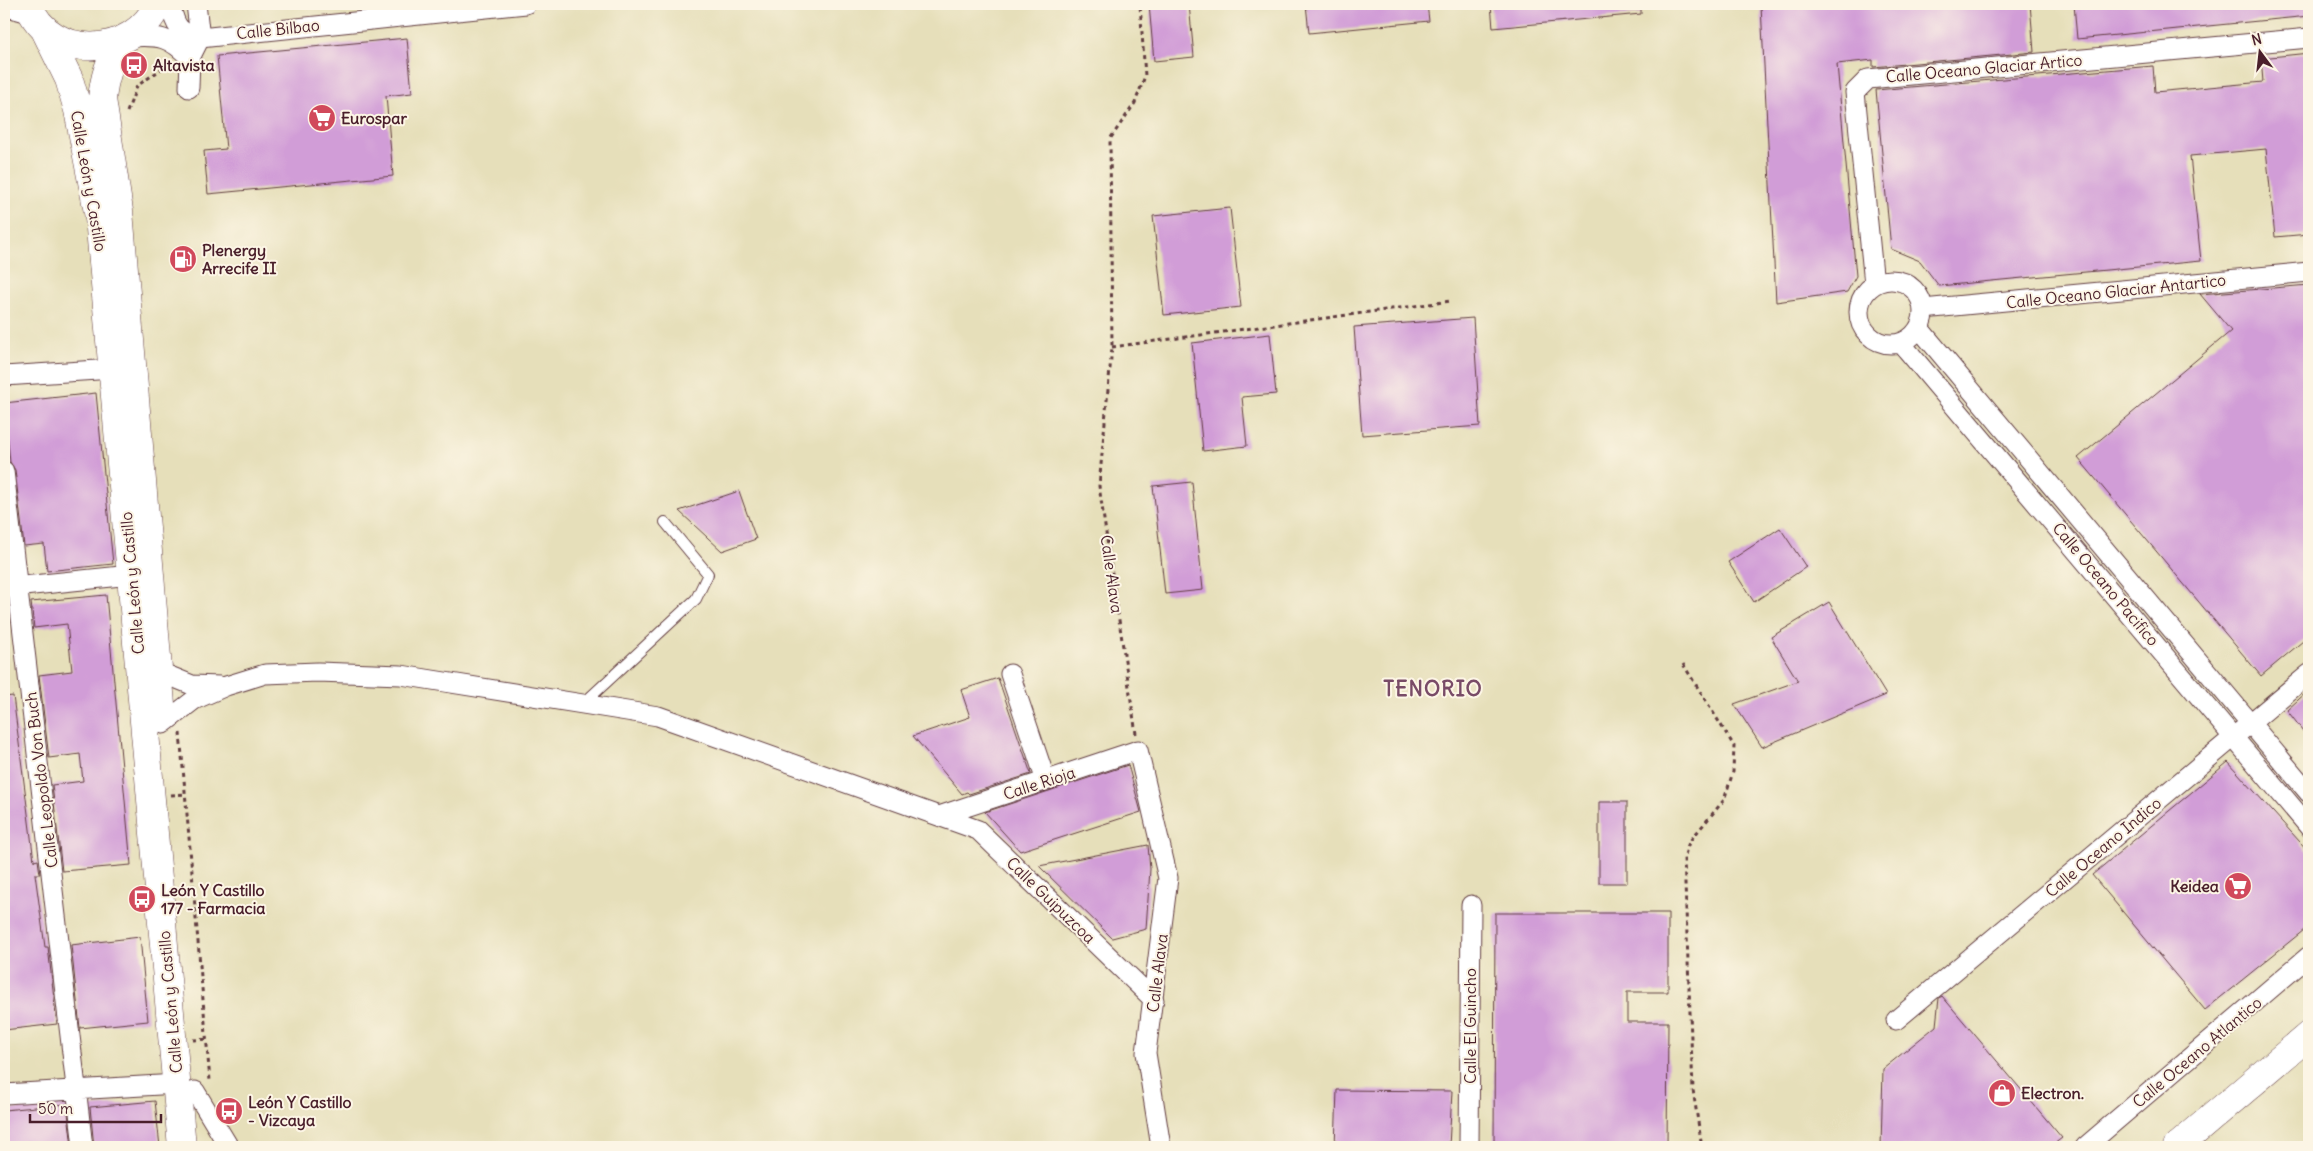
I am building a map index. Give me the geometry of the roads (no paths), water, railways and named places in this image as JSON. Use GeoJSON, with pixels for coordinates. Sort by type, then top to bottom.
{"type":"FeatureCollection","features":[{"type":"Feature","properties":{"kind":"main road"},"geometry":{"type":"LineString","coordinates":[[27,11],[56,37],[70,44],[97,47],[125,39],[143,26],[154,13],[158,4]]}},
{"type":"Feature","properties":{"kind":"main road","name":"Calle León y Castillo"},"geometry":{"type":"LineString","coordinates":[[27,11],[68,79],[81,125],[99,217],[131,575],[186,1087],[200,1147]]}},
{"type":"Feature","properties":{"kind":"main road","name":"Calle León y Castillo"},"geometry":{"type":"LineString","coordinates":[[125,39],[110,60],[104,80],[102,99],[119,211],[160,672],[186,1087],[182,1147]]}},
{"type":"Feature","properties":{"kind":"main road"},"geometry":{"type":"LineString","coordinates":[[2177,1147],[2309,1035]]}},
{"type":"Feature","properties":{"kind":"street"},"geometry":{"type":"LineString","coordinates":[[170,4],[174,21],[184,33],[200,38]]}},
{"type":"Feature","properties":{"kind":"street"},"geometry":{"type":"LineString","coordinates":[[189,88],[190,58],[200,38],[196,4]]}},
{"type":"Feature","properties":{"kind":"street","name":"Calle Bilbao"},"geometry":{"type":"LineString","coordinates":[[172,41],[526,4]]}},
{"type":"Feature","properties":{"kind":"street"},"geometry":{"type":"LineString","coordinates":[[125,39],[150,36],[172,41],[190,58]]}},
{"type":"Feature","properties":{"kind":"street","name":"Calle Oceano Glaciar Artico"},"geometry":{"type":"LineString","coordinates":[[1874,284],[1855,92],[1868,79],[2309,38]]}},
{"type":"Feature","properties":{"kind":"street","name":"Calle Oceano Glaciar Antartico"},"geometry":{"type":"LineString","coordinates":[[1923,309],[2309,272]]}},
{"type":"Feature","properties":{"kind":"street"},"geometry":{"type":"LineString","coordinates":[[1886,280],[1900,280],[1911,286],[1919,296],[1923,309],[1923,319],[1912,338],[1901,343],[1889,344],[1878,342],[1868,335],[1861,325],[1858,314],[1860,302],[1865,292],[1874,284],[1886,280]]}},
{"type":"Feature","properties":{"kind":"street","name":"Calle Oceano Pacifico"},"geometry":{"type":"LineString","coordinates":[[1919,328],[2309,793]]}},
{"type":"Feature","properties":{"kind":"street","name":"Calle Oceano Pacifico"},"geometry":{"type":"LineString","coordinates":[[1901,343],[2309,826]]}},
{"type":"Feature","properties":{"kind":"street"},"geometry":{"type":"LineString","coordinates":[[4,376],[113,369]]}},
{"type":"Feature","properties":{"kind":"street","name":"Calle Leopoldo Von Buch"},"geometry":{"type":"LineString","coordinates":[[4,471],[11,588],[78,1089],[83,1147]]}},
{"type":"Feature","properties":{"kind":"street"},"geometry":{"type":"LineString","coordinates":[[11,588],[131,575]]}},
{"type":"Feature","properties":{"kind":"street"},"geometry":{"type":"LineString","coordinates":[[160,672],[192,685],[226,686]]}},
{"type":"Feature","properties":{"kind":"street","name":"Calle Guipuzcoa"},"geometry":{"type":"LineString","coordinates":[[226,686],[265,674],[318,672],[401,675],[658,716],[978,830],[1154,1000]]}},
{"type":"Feature","properties":{"kind":"street"},"geometry":{"type":"LineString","coordinates":[[1010,674],[1046,780]]}},
{"type":"Feature","properties":{"kind":"street","name":"Calle Oceano Indico"},"geometry":{"type":"LineString","coordinates":[[1896,1020],[2309,674]]}},
{"type":"Feature","properties":{"kind":"street"},"geometry":{"type":"LineString","coordinates":[[163,724],[194,700],[226,686]]}},
{"type":"Feature","properties":{"kind":"street","name":"Calle Rioja"},"geometry":{"type":"LineString","coordinates":[[939,816],[1138,750]]}},
{"type":"Feature","properties":{"kind":"street","name":"Calle Alava"},"geometry":{"type":"LineString","coordinates":[[1138,750],[1168,878],[1146,1053],[1161,1147]]}},
{"type":"Feature","properties":{"kind":"street","name":"Calle El Guincho"},"geometry":{"type":"LineString","coordinates":[[1469,1147],[1471,905]]}},
{"type":"Feature","properties":{"kind":"street","name":"Calle Oceano Atlantico"},"geometry":{"type":"LineString","coordinates":[[2085,1147],[2309,956]]}},
{"type":"Feature","properties":{"kind":"street"},"geometry":{"type":"LineString","coordinates":[[4,1094],[78,1089],[186,1087],[230,1147]]}},
{"type":"Feature","properties":{"kind":"lane"},"geometry":{"type":"LineString","coordinates":[[584,703],[696,599],[708,574],[665,522]]}},
{"type":"Feature","properties":{"kind":"place","name":"Altavista"},"geometry":{"type":"Point","coordinates":[134,65]}},
{"type":"Feature","properties":{"kind":"place","name":"Eurospar"},"geometry":{"type":"Point","coordinates":[322,118]}},
{"type":"Feature","properties":{"kind":"place","name":"Plenergy Arrecife II"},"geometry":{"type":"Point","coordinates":[183,259]}},
{"type":"Feature","properties":{"kind":"place","name":"Keidea"},"geometry":{"type":"Point","coordinates":[2238,886]}},
{"type":"Feature","properties":{"kind":"place","name":"León Y Castillo 177 - Farmacia"},"geometry":{"type":"Point","coordinates":[142,899]}},
{"type":"Feature","properties":{"kind":"place","name":"Electron."},"geometry":{"type":"Point","coordinates":[2002,1093]}},
{"type":"Feature","properties":{"kind":"place","name":"León Y Castillo - Vizcaya"},"geometry":{"type":"Point","coordinates":[229,1111]}},
{"type":"Feature","properties":{"kind":"district","name":"TENORIO"},"geometry":{"type":"Point","coordinates":[1433,688]}}]}
